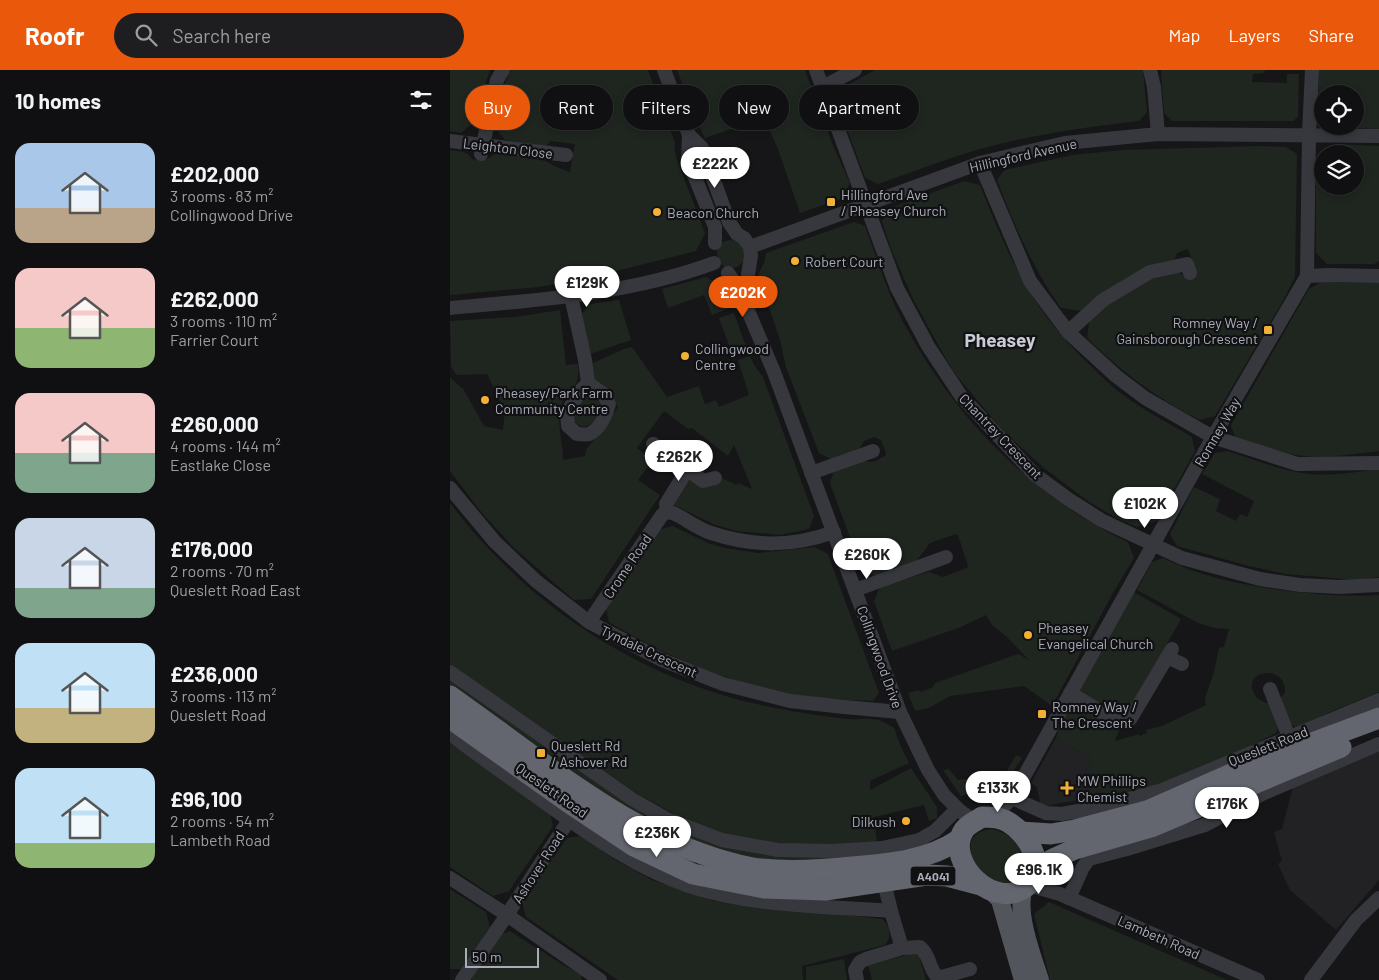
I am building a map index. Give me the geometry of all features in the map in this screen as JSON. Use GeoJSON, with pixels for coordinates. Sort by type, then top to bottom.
{"type":"FeatureCollection","features":[{"type":"Feature","properties":{"kind":"highway","name":"Queslett Road"},"geometry":{"type":"LineString","coordinates":[[450,696],[580,790],[632,823],[670,842],[701,854],[760,869],[947,876],[987,889]]}},
{"type":"Feature","properties":{"kind":"highway","name":"Queslett Road"},"geometry":{"type":"LineString","coordinates":[[450,718],[568,802],[634,846],[693,874],[764,888],[825,890],[883,873],[936,853],[972,828]]}},
{"type":"Feature","properties":{"kind":"highway"},"geometry":{"type":"LineString","coordinates":[[1017,829],[1051,834],[1075,830],[1147,810],[1245,768],[1379,718]]}},
{"type":"Feature","properties":{"kind":"highway"},"geometry":{"type":"LineString","coordinates":[[1031,879],[1034,855],[1017,829],[1008,822],[972,828],[960,846],[964,862],[972,877],[987,889],[1005,893],[1031,879],[1053,859],[1075,849],[1151,827],[1350,743],[1379,734]]}},
{"type":"Feature","properties":{"kind":"main road"},"geometry":{"type":"LineString","coordinates":[[1031,879],[1021,896],[1021,913],[1040,980]]}},
{"type":"Feature","properties":{"kind":"main road"},"geometry":{"type":"LineString","coordinates":[[987,889],[1000,900],[1023,980]]}},
{"type":"Feature","properties":{"kind":"street"},"geometry":{"type":"LineString","coordinates":[[482,150],[497,80],[503,70]]}},
{"type":"Feature","properties":{"kind":"street"},"geometry":{"type":"LineString","coordinates":[[450,308],[571,296],[643,284],[714,263],[712,252],[715,243],[715,227],[688,160],[689,135],[664,70]]}},
{"type":"Feature","properties":{"kind":"street","name":"Chantrey Crescent"},"geometry":{"type":"LineString","coordinates":[[816,70],[822,85]]}},
{"type":"Feature","properties":{"kind":"street"},"geometry":{"type":"LineString","coordinates":[[827,85],[855,70]]}},
{"type":"Feature","properties":{"kind":"street"},"geometry":{"type":"LineString","coordinates":[[1150,70],[1154,88],[1158,134]]}},
{"type":"Feature","properties":{"kind":"street"},"geometry":{"type":"LineString","coordinates":[[1312,70],[1307,276],[1379,276]]}},
{"type":"Feature","properties":{"kind":"street","name":"Chantrey Crescent"},"geometry":{"type":"LineString","coordinates":[[839,130],[897,288],[928,346],[961,396],[1034,474],[1101,520],[1182,558],[1260,579],[1300,585],[1379,585]]}},
{"type":"Feature","properties":{"kind":"street","name":"Hillingford Avenue"},"geometry":{"type":"LineString","coordinates":[[750,254],[866,204],[980,163],[1065,143],[1158,134],[1379,136]]}},
{"type":"Feature","properties":{"kind":"street"},"geometry":{"type":"LineString","coordinates":[[689,135],[702,148],[729,222],[737,234],[744,238],[750,254],[743,270],[737,273],[728,273]]}},
{"type":"Feature","properties":{"kind":"street","name":"Leighton Close"},"geometry":{"type":"LineString","coordinates":[[450,141],[482,150],[566,155]]}},
{"type":"Feature","properties":{"kind":"street"},"geometry":{"type":"LineString","coordinates":[[980,163],[1030,281],[1068,332],[1116,376],[1145,398],[1213,437],[1297,464],[1379,463]]}},
{"type":"Feature","properties":{"kind":"street"},"geometry":{"type":"LineString","coordinates":[[715,243],[726,234],[737,234]]}},
{"type":"Feature","properties":{"kind":"street","name":"Collingwood Drive"},"geometry":{"type":"LineString","coordinates":[[750,254],[747,281],[774,372]]}},
{"type":"Feature","properties":{"kind":"street","name":"Collingwood Drive"},"geometry":{"type":"LineString","coordinates":[[714,263],[720,270],[728,273],[738,287],[774,372],[900,712],[928,770],[944,795],[952,814],[972,828]]}},
{"type":"Feature","properties":{"kind":"street"},"geometry":{"type":"LineString","coordinates":[[1068,332],[1103,300],[1150,272],[1187,264]]}},
{"type":"Feature","properties":{"kind":"street","name":"Romney Way"},"geometry":{"type":"LineString","coordinates":[[972,828],[1012,798],[1213,437],[1307,276]]}},
{"type":"Feature","properties":{"kind":"street"},"geometry":{"type":"LineString","coordinates":[[571,296],[586,360],[588,383]]}},
{"type":"Feature","properties":{"kind":"street"},"geometry":{"type":"LineString","coordinates":[[653,444],[703,481],[715,478]]}},
{"type":"Feature","properties":{"kind":"street"},"geometry":{"type":"LineString","coordinates":[[811,473],[872,450]]}},
{"type":"Feature","properties":{"kind":"street"},"geometry":{"type":"LineString","coordinates":[[687,470],[666,504],[667,512],[673,513],[710,532],[747,542],[782,545],[817,538],[834,532]]}},
{"type":"Feature","properties":{"kind":"street","name":"Tyndale Crescent"},"geometry":{"type":"LineString","coordinates":[[450,488],[495,542],[536,580],[589,622],[662,660],[723,684],[790,701],[900,712]]}},
{"type":"Feature","properties":{"kind":"street","name":"Crome Road"},"geometry":{"type":"LineString","coordinates":[[589,622],[662,515],[667,512]]}},
{"type":"Feature","properties":{"kind":"street"},"geometry":{"type":"LineString","coordinates":[[855,590],[946,557]]}},
{"type":"Feature","properties":{"kind":"street"},"geometry":{"type":"LineString","coordinates":[[1070,693],[1118,722],[1127,722],[1169,653],[1182,664]]}},
{"type":"Feature","properties":{"kind":"street"},"geometry":{"type":"LineString","coordinates":[[450,672],[632,799],[667,819],[722,840],[778,850],[832,851],[882,848],[919,840],[935,831],[952,814]]}},
{"type":"Feature","properties":{"kind":"street"},"geometry":{"type":"LineString","coordinates":[[1270,689],[1289,737]]}},
{"type":"Feature","properties":{"kind":"street","name":"Queslett Road"},"geometry":{"type":"LineString","coordinates":[[1012,798],[1046,813],[1062,814],[1105,806],[1162,790],[1379,700]]}},
{"type":"Feature","properties":{"kind":"street","name":"Queslett Road"},"geometry":{"type":"LineString","coordinates":[[450,734],[569,820],[631,861],[689,886],[763,902],[891,912]]}},
{"type":"Feature","properties":{"kind":"street"},"geometry":{"type":"LineString","coordinates":[[1065,896],[1089,859],[1205,825],[1262,794],[1379,744]]}},
{"type":"Feature","properties":{"kind":"street","name":"Collingwood Drive"},"geometry":{"type":"LineString","coordinates":[[944,795],[960,811],[972,828]]}},
{"type":"Feature","properties":{"kind":"street"},"geometry":{"type":"LineString","coordinates":[[1012,798],[1017,829]]}},
{"type":"Feature","properties":{"kind":"street","name":"Ashover Road"},"geometry":{"type":"LineString","coordinates":[[462,980],[569,820]]}},
{"type":"Feature","properties":{"kind":"street"},"geometry":{"type":"LineString","coordinates":[[883,873],[891,912],[902,948]]}},
{"type":"Feature","properties":{"kind":"street"},"geometry":{"type":"LineString","coordinates":[[450,878],[600,980]]}},
{"type":"Feature","properties":{"kind":"street","name":"Lambeth Road"},"geometry":{"type":"LineString","coordinates":[[1031,879],[1065,896],[1258,980]]}},
{"type":"Feature","properties":{"kind":"street"},"geometry":{"type":"LineString","coordinates":[[1311,980],[1356,920],[1379,898]]}},
{"type":"Feature","properties":{"kind":"street"},"geometry":{"type":"LineString","coordinates":[[857,980],[855,970],[860,962],[902,948],[920,947],[928,955],[931,970],[938,978],[970,969]]}},
{"type":"Feature","properties":{"kind":"shaded area"},"geometry":{"type":"Polygon","coordinates":[[[450,70],[490,70],[485,85],[465,85],[465,130],[461,133],[450,131],[450,70]]]}},
{"type":"Feature","properties":{"kind":"shaded area"},"geometry":{"type":"Polygon","coordinates":[[[511,70],[648,70],[654,85],[623,85],[623,130],[670,130],[675,143],[676,157],[705,233],[696,251],[585,279],[539,287],[450,295],[450,150],[460,151],[476,160],[488,159],[495,153],[546,161],[570,172],[575,144],[550,141],[546,147],[505,140],[497,130],[530,130],[530,85],[504,85],[511,70]]]}},
{"type":"Feature","properties":{"kind":"shaded area"},"geometry":{"type":"Polygon","coordinates":[[[677,70],[805,70],[811,85],[799,85],[799,130],[827,130],[850,183],[843,198],[800,213],[769,130],[789,130],[789,85],[719,85],[719,130],[729,130],[705,138],[701,130],[709,130],[709,85],[683,85],[677,70]]]}},
{"type":"Feature","properties":{"kind":"shaded area"},"geometry":{"type":"Polygon","coordinates":[[[875,70],[1143,70],[1147,112],[1139,121],[1059,132],[980,149],[878,184],[865,178],[847,130],[919,130],[919,85],[848,85],[875,70]]]}},
{"type":"Feature","properties":{"kind":"shaded area"},"geometry":{"type":"Polygon","coordinates":[[[1161,70],[1265,70],[1264,73],[1253,74],[1252,82],[1287,83],[1287,74],[1299,74],[1298,117],[1293,121],[1172,121],[1164,113],[1161,70]]]}},
{"type":"Feature","properties":{"kind":"shaded area"},"geometry":{"type":"Polygon","coordinates":[[[1319,70],[1379,70],[1379,129],[1364,128],[1364,85],[1319,85],[1319,70]]]}},
{"type":"Feature","properties":{"kind":"shaded area"},"geometry":{"type":"Polygon","coordinates":[[[1364,145],[1379,146],[1379,261],[1374,264],[1327,264],[1316,253],[1316,195],[1364,195],[1364,145]]]}},
{"type":"Feature","properties":{"kind":"shaded area"},"geometry":{"type":"Polygon","coordinates":[[[1286,147],[1297,154],[1295,277],[1215,416],[1200,420],[1140,384],[1087,338],[1090,317],[1131,289],[1153,278],[1176,271],[1186,277],[1192,261],[1188,249],[1177,253],[1174,261],[1081,311],[1061,308],[1025,246],[997,180],[1004,170],[1073,155],[1122,150],[1286,147]]]}},
{"type":"Feature","properties":{"kind":"shaded area"},"geometry":{"type":"Polygon","coordinates":[[[964,181],[980,185],[1001,237],[1025,283],[1038,305],[1071,346],[1107,382],[1123,395],[1148,412],[1192,437],[1195,451],[1157,521],[1137,527],[1118,519],[1088,501],[1044,468],[1004,432],[956,375],[946,359],[914,301],[891,249],[882,221],[888,209],[964,181]]]}},
{"type":"Feature","properties":{"kind":"shaded area"},"geometry":{"type":"Polygon","coordinates":[[[854,222],[865,226],[896,308],[916,345],[964,413],[1023,473],[1056,500],[1091,523],[1128,542],[1134,558],[1114,591],[1052,706],[1024,686],[950,696],[929,708],[915,711],[908,693],[918,690],[921,692],[933,687],[935,683],[1018,654],[1029,660],[1007,637],[992,625],[986,615],[961,627],[892,651],[874,601],[880,587],[929,572],[943,577],[967,568],[958,535],[956,534],[930,543],[915,563],[875,576],[862,570],[830,483],[835,468],[863,460],[875,461],[885,456],[886,453],[881,440],[874,437],[864,441],[859,449],[833,460],[819,453],[786,367],[780,340],[758,275],[764,263],[766,253],[854,222]]]}},
{"type":"Feature","properties":{"kind":"shaded area"},"geometry":{"type":"Polygon","coordinates":[[[731,240],[741,244],[745,254],[741,264],[731,268],[721,264],[717,254],[721,244],[731,240]]]}},
{"type":"Feature","properties":{"kind":"shaded area","name":"Collingwood Centre"},"geometry":{"type":"Polygon","coordinates":[[[706,277],[725,288],[732,307],[712,315],[704,295],[668,308],[662,289],[706,277]]]}},
{"type":"Feature","properties":{"kind":"shaded area"},"geometry":{"type":"Polygon","coordinates":[[[1321,282],[1379,283],[1379,451],[1333,456],[1297,455],[1270,449],[1235,437],[1231,425],[1309,289],[1321,282]]]}},
{"type":"Feature","properties":{"kind":"shaded area"},"geometry":{"type":"Polygon","coordinates":[[[619,300],[631,340],[590,354],[582,314],[590,304],[619,300]]]}},
{"type":"Feature","properties":{"kind":"shaded area"},"geometry":{"type":"Polygon","coordinates":[[[560,310],[566,365],[578,364],[575,385],[565,397],[560,409],[559,421],[563,460],[585,456],[586,450],[618,407],[594,378],[591,364],[632,347],[667,397],[699,386],[705,404],[716,400],[719,407],[749,395],[738,360],[750,356],[763,377],[814,516],[809,529],[780,535],[736,531],[713,524],[674,505],[673,501],[687,480],[721,478],[752,489],[734,445],[728,456],[692,428],[688,429],[664,411],[637,448],[652,461],[638,480],[660,495],[591,599],[574,600],[514,548],[482,513],[450,471],[450,377],[464,390],[484,426],[503,430],[505,411],[487,374],[456,375],[451,366],[450,321],[515,317],[560,310]]]}},
{"type":"Feature","properties":{"kind":"shaded area","name":"Collingwood Centre"},"geometry":{"type":"Polygon","coordinates":[[[734,313],[747,350],[733,356],[719,318],[734,313]]]}},
{"type":"Feature","properties":{"kind":"shaded area"},"geometry":{"type":"Polygon","coordinates":[[[586,395],[598,399],[602,410],[593,422],[582,426],[574,421],[573,409],[586,395]]]}},
{"type":"Feature","properties":{"kind":"shaded area"},"geometry":{"type":"Polygon","coordinates":[[[1228,451],[1300,473],[1336,474],[1379,469],[1379,577],[1356,580],[1286,574],[1177,546],[1170,534],[1194,487],[1220,499],[1216,511],[1236,521],[1240,514],[1247,517],[1254,501],[1202,474],[1215,453],[1228,451]]]}},
{"type":"Feature","properties":{"kind":"shaded area"},"geometry":{"type":"Polygon","coordinates":[[[450,503],[479,539],[512,572],[548,603],[626,655],[668,675],[712,692],[790,711],[847,719],[877,720],[893,727],[909,763],[870,781],[870,790],[911,768],[937,807],[937,818],[929,821],[924,805],[874,817],[877,844],[805,847],[733,837],[681,818],[635,792],[450,664],[450,503]]]}},
{"type":"Feature","properties":{"kind":"shaded area"},"geometry":{"type":"Polygon","coordinates":[[[673,526],[708,543],[725,548],[758,553],[814,547],[828,554],[879,693],[873,701],[798,695],[774,691],[730,679],[668,654],[609,622],[606,609],[658,530],[673,526]]]}},
{"type":"Feature","properties":{"kind":"shaded area"},"geometry":{"type":"Polygon","coordinates":[[[1163,558],[1206,575],[1250,585],[1317,594],[1379,595],[1379,692],[1330,712],[1303,726],[1295,727],[1291,724],[1279,699],[1285,693],[1284,684],[1275,674],[1262,674],[1253,681],[1252,688],[1257,698],[1266,703],[1270,702],[1279,726],[1276,733],[1236,753],[1171,780],[1094,804],[1088,776],[1091,757],[1056,738],[1059,727],[1074,701],[1120,728],[1115,741],[1139,734],[1140,736],[1147,733],[1146,730],[1162,726],[1206,705],[1205,698],[1214,672],[1219,648],[1224,647],[1229,629],[1214,628],[1198,623],[1137,590],[1152,562],[1163,558]]]}},
{"type":"Feature","properties":{"kind":"shaded area"},"geometry":{"type":"Polygon","coordinates":[[[1134,592],[1181,619],[1124,719],[1078,692],[1134,592]]]}},
{"type":"Feature","properties":{"kind":"shaded area"},"geometry":{"type":"Polygon","coordinates":[[[450,676],[595,778],[723,843],[876,852],[806,867],[700,849],[566,772],[550,756],[450,689],[450,676]]]}},
{"type":"Feature","properties":{"kind":"shaded area"},"geometry":{"type":"Polygon","coordinates":[[[1056,738],[1091,757],[1088,776],[1093,797],[1041,807],[1037,787],[1031,783],[1056,738]]]}},
{"type":"Feature","properties":{"kind":"shaded area"},"geometry":{"type":"Polygon","coordinates":[[[450,743],[550,812],[553,826],[509,891],[493,896],[450,867],[450,743]]]}},
{"type":"Feature","properties":{"kind":"shaded area"},"geometry":{"type":"Polygon","coordinates":[[[1379,748],[1379,880],[1336,930],[1290,890],[1278,864],[1282,861],[1274,832],[1282,829],[1293,787],[1379,748]]]}},
{"type":"Feature","properties":{"kind":"shaded area"},"geometry":{"type":"Polygon","coordinates":[[[1016,755],[1022,758],[1003,787],[961,796],[943,770],[949,769],[958,780],[1005,774],[1016,755]]]}},
{"type":"Feature","properties":{"kind":"shaded area"},"geometry":{"type":"Polygon","coordinates":[[[991,829],[1002,832],[1010,837],[1017,844],[1023,856],[1024,863],[1021,876],[1009,883],[998,883],[988,878],[973,860],[970,850],[972,841],[978,833],[991,829]]]}},
{"type":"Feature","properties":{"kind":"shaded area"},"geometry":{"type":"Polygon","coordinates":[[[580,836],[614,859],[652,880],[711,900],[762,909],[814,911],[882,919],[888,928],[889,939],[885,945],[802,966],[803,980],[618,980],[526,917],[522,903],[567,838],[580,836]]]}},
{"type":"Feature","properties":{"kind":"shaded area"},"geometry":{"type":"Polygon","coordinates":[[[450,889],[486,912],[490,927],[461,969],[450,969],[450,889]]]}},
{"type":"Feature","properties":{"kind":"shaded area"},"geometry":{"type":"Polygon","coordinates":[[[1049,902],[1227,980],[1050,980],[1034,914],[1049,902]]]}},
{"type":"Feature","properties":{"kind":"shaded area"},"geometry":{"type":"Polygon","coordinates":[[[510,931],[563,965],[581,974],[582,980],[472,980],[471,974],[496,936],[510,931]]]}},
{"type":"Feature","properties":{"kind":"shaded area"},"geometry":{"type":"Polygon","coordinates":[[[918,952],[926,980],[872,980],[868,965],[918,952]]]}},
{"type":"Feature","properties":{"kind":"shaded area"},"geometry":{"type":"Polygon","coordinates":[[[844,959],[847,980],[806,980],[806,967],[844,959]]]}},
{"type":"Feature","properties":{"kind":"place","name":"Hillingford Ave / Pheasey Church"},"geometry":{"type":"Point","coordinates":[831,202]}},
{"type":"Feature","properties":{"kind":"place","name":"Beacon Church"},"geometry":{"type":"Point","coordinates":[657,212]}},
{"type":"Feature","properties":{"kind":"place","name":"Robert Court"},"geometry":{"type":"Point","coordinates":[795,261]}},
{"type":"Feature","properties":{"kind":"place","name":"Romney Way / Gainsborough Crescent"},"geometry":{"type":"Point","coordinates":[1268,330]}},
{"type":"Feature","properties":{"kind":"place","name":"Collingwood Centre"},"geometry":{"type":"Point","coordinates":[685,356]}},
{"type":"Feature","properties":{"kind":"place","name":"Pheasey/Park Farm Community Centre"},"geometry":{"type":"Point","coordinates":[485,400]}},
{"type":"Feature","properties":{"kind":"place","name":"Pheasey Evangelical Church"},"geometry":{"type":"Point","coordinates":[1028,635]}},
{"type":"Feature","properties":{"kind":"place","name":"Romney Way / The Crescent"},"geometry":{"type":"Point","coordinates":[1042,714]}},
{"type":"Feature","properties":{"kind":"place","name":"Queslett Rd / Ashover Rd"},"geometry":{"type":"Point","coordinates":[541,753]}},
{"type":"Feature","properties":{"kind":"place","name":"MW Phillips Chemist"},"geometry":{"type":"Point","coordinates":[1067,788]}},
{"type":"Feature","properties":{"kind":"place","name":"Dilkush"},"geometry":{"type":"Point","coordinates":[906,821]}},
{"type":"Feature","properties":{"kind":"district","name":"Pheasey"},"geometry":{"type":"Point","coordinates":[1000,339]}}]}
